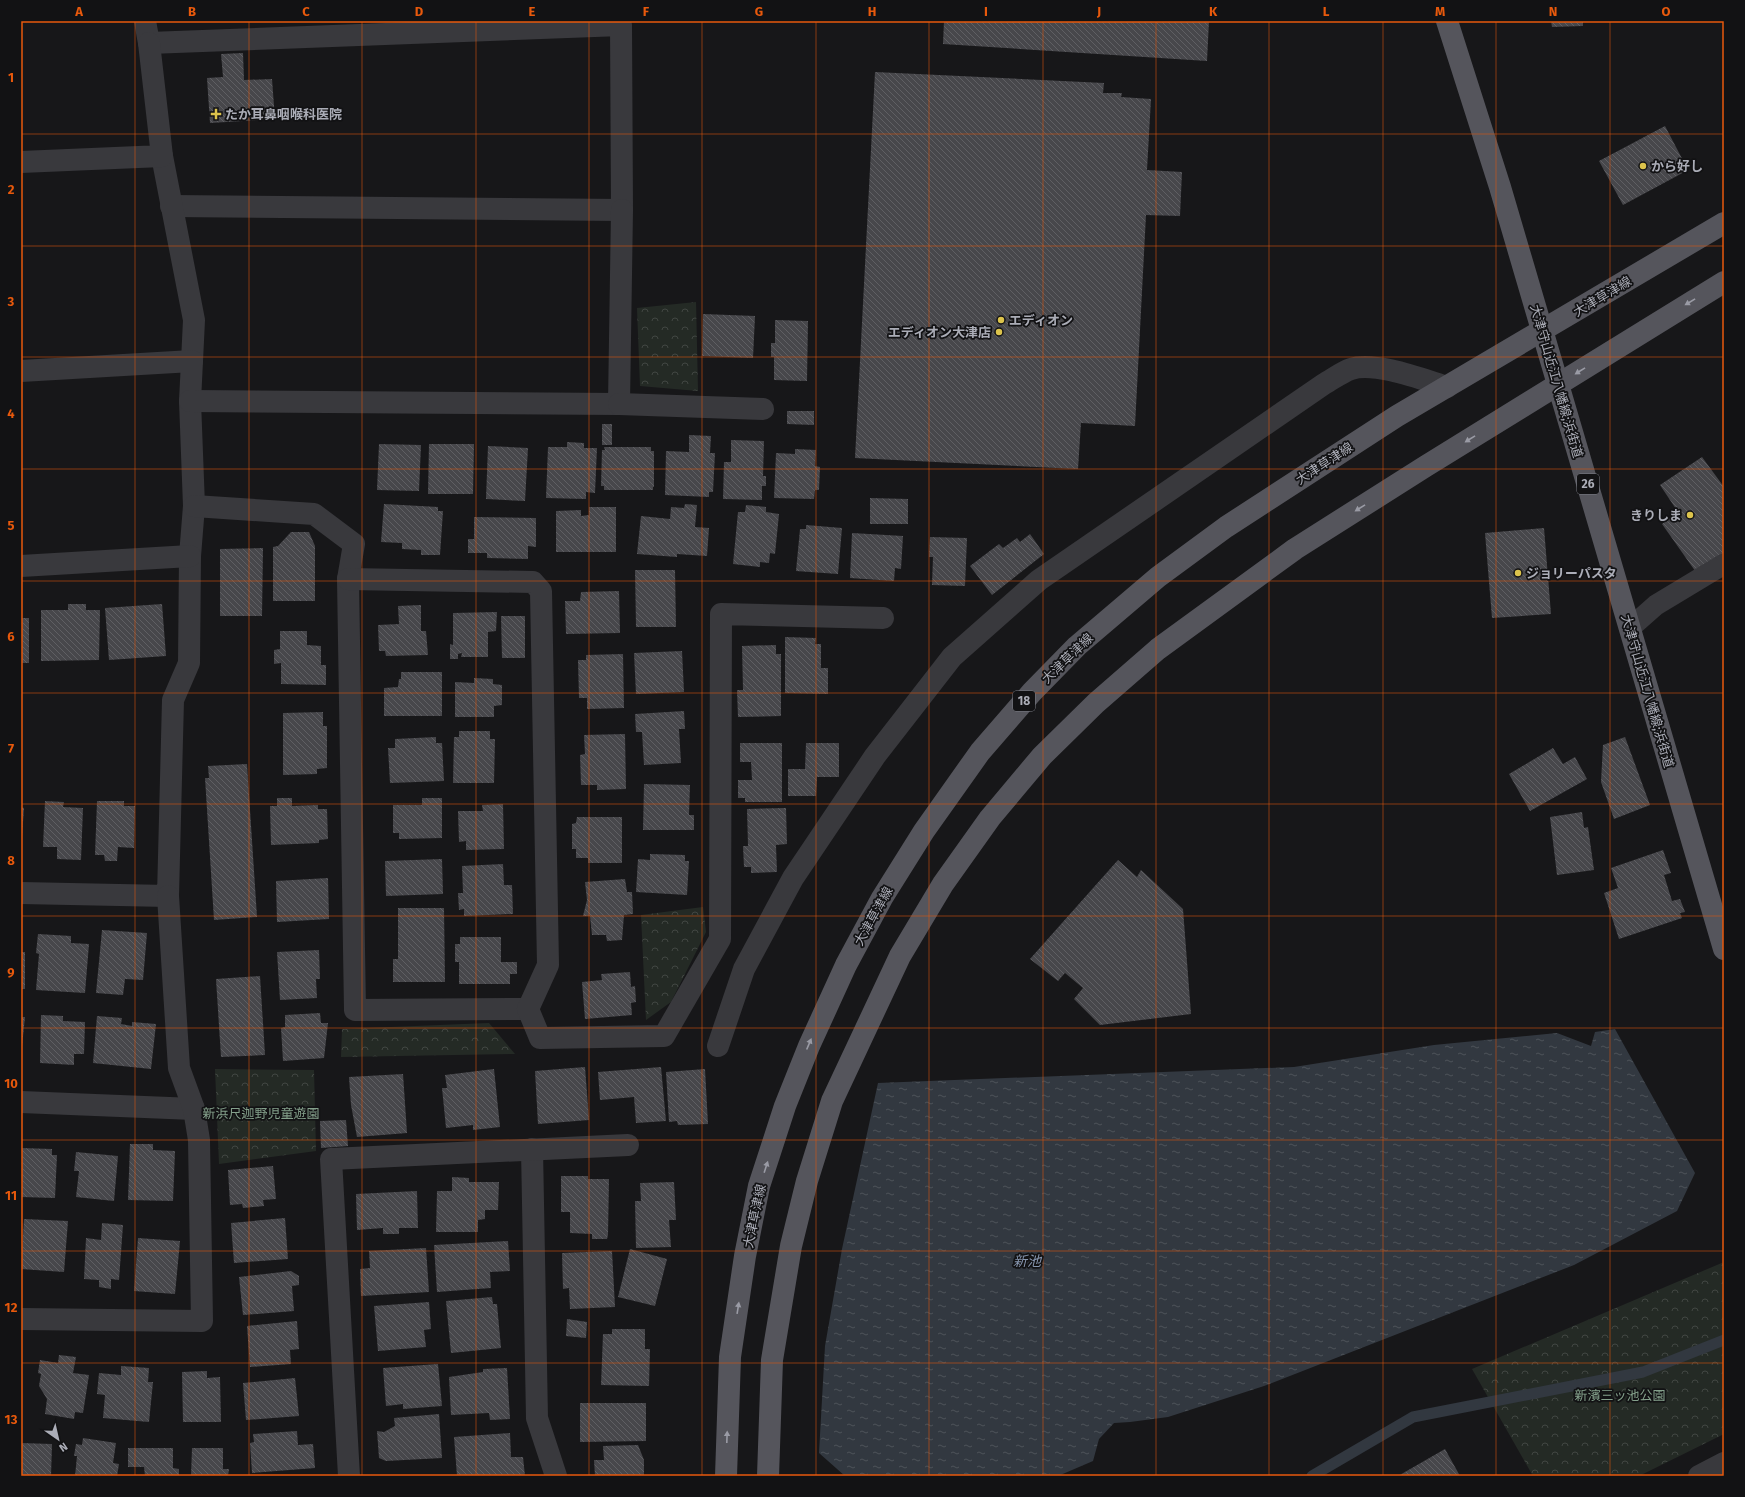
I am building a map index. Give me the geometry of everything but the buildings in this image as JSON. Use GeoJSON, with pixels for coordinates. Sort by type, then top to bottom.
{"type":"FeatureCollection","features":[{"type":"Feature","properties":{"kind":"main road","name":"大津守山近江八幡線;浜街道"},"geometry":{"type":"LineString","coordinates":[[1447,21],[1500,187],[1559,384],[1724,949]]}},
{"type":"Feature","properties":{"kind":"main road","name":"大津草津線"},"geometry":{"type":"LineString","coordinates":[[726,1476],[730,1357],[745,1256],[759,1186],[793,1086],[809,1046],[846,965],[882,898],[924,831],[980,752],[1032,692],[1077,646],[1158,577],[1226,527],[1397,416],[1724,223]]}},
{"type":"Feature","properties":{"kind":"main road"},"geometry":{"type":"LineString","coordinates":[[768,1476],[772,1360],[791,1246],[807,1181],[832,1101],[900,956],[942,884],[990,818],[1042,756],[1096,703],[1158,648],[1295,550],[1724,282]]}},
{"type":"Feature","properties":{"kind":"street"},"geometry":{"type":"LineString","coordinates":[[21,1319],[202,1321],[199,1140],[194,1109],[179,1068],[168,896],[173,700],[189,663],[190,556],[194,506],[190,401],[194,320],[162,156],[149,43],[145,21]]}},
{"type":"Feature","properties":{"kind":"street"},"geometry":{"type":"LineString","coordinates":[[149,43],[621,25],[622,210],[619,404]]}},
{"type":"Feature","properties":{"kind":"street"},"geometry":{"type":"LineString","coordinates":[[21,162],[162,156]]}},
{"type":"Feature","properties":{"kind":"street"},"geometry":{"type":"LineString","coordinates":[[172,206],[622,210]]}},
{"type":"Feature","properties":{"kind":"street"},"geometry":{"type":"LineString","coordinates":[[21,371],[192,362]]}},
{"type":"Feature","properties":{"kind":"street"},"geometry":{"type":"LineString","coordinates":[[718,1046],[744,969],[793,878],[875,756],[952,657],[1039,580],[1324,384],[1352,369],[1367,367],[1381,368],[1406,374],[1448,387]]}},
{"type":"Feature","properties":{"kind":"street"},"geometry":{"type":"LineString","coordinates":[[190,401],[619,404],[763,409]]}},
{"type":"Feature","properties":{"kind":"street"},"geometry":{"type":"LineString","coordinates":[[194,506],[314,514],[354,544],[348,579],[355,1010],[528,1009]]}},
{"type":"Feature","properties":{"kind":"street"},"geometry":{"type":"LineString","coordinates":[[21,566],[190,556]]}},
{"type":"Feature","properties":{"kind":"street"},"geometry":{"type":"LineString","coordinates":[[348,579],[533,582],[541,591],[548,964],[528,1009],[540,1038],[664,1036],[720,938],[721,614],[883,618]]}},
{"type":"Feature","properties":{"kind":"street"},"geometry":{"type":"LineString","coordinates":[[21,893],[168,896]]}},
{"type":"Feature","properties":{"kind":"street"},"geometry":{"type":"LineString","coordinates":[[21,1102],[194,1109]]}},
{"type":"Feature","properties":{"kind":"street"},"geometry":{"type":"LineString","coordinates":[[348,1476],[331,1159],[628,1145]]}},
{"type":"Feature","properties":{"kind":"street"},"geometry":{"type":"LineString","coordinates":[[532,1149],[537,1418],[556,1476]]}},
{"type":"Feature","properties":{"kind":"street"},"geometry":{"type":"LineString","coordinates":[[1699,1476],[1724,1463]]}},
{"type":"Feature","properties":{"kind":"lane"},"geometry":{"type":"LineString","coordinates":[[1630,628],[1656,605],[1724,564]]}},
{"type":"Feature","properties":{"kind":"green space"},"geometry":{"type":"Polygon","coordinates":[[[696,302],[698,391],[640,386],[637,308],[696,302]]]}},
{"type":"Feature","properties":{"kind":"green space"},"geometry":{"type":"Polygon","coordinates":[[[703,907],[706,932],[671,1002],[646,1020],[641,915],[703,907]]]}},
{"type":"Feature","properties":{"kind":"green space"},"geometry":{"type":"Polygon","coordinates":[[[489,1023],[515,1054],[341,1057],[342,1029],[489,1023]]]}},
{"type":"Feature","properties":{"kind":"green space","name":"新浜尺迦野児童遊園"},"geometry":{"type":"Polygon","coordinates":[[[215,1069],[314,1070],[316,1151],[219,1164],[215,1069]]]}},
{"type":"Feature","properties":{"kind":"green space","name":"新濱三ッ池公園"},"geometry":{"type":"Polygon","coordinates":[[[1724,1262],[1724,1434],[1639,1476],[1533,1476],[1472,1369],[1724,1262]]]}},
{"type":"Feature","properties":{"kind":"water","name":"新池"},"geometry":{"type":"Polygon","coordinates":[[[1615,1029],[1695,1173],[1677,1211],[1574,1265],[1264,1386],[1168,1417],[1114,1423],[1099,1439],[1093,1461],[1058,1476],[845,1476],[819,1453],[825,1346],[842,1249],[878,1083],[1294,1067],[1434,1045],[1557,1033],[1591,1046],[1595,1032],[1615,1029]]]}},
{"type":"Feature","properties":{"kind":"waterway"},"geometry":{"type":"LineString","coordinates":[[1312,1476],[1413,1417],[1643,1372],[1724,1340]]}},
{"type":"Feature","properties":{"kind":"place","name":"たか耳鼻咽喉科医院"},"geometry":{"type":"Point","coordinates":[216,114]}},
{"type":"Feature","properties":{"kind":"place","name":"から好し"},"geometry":{"type":"Point","coordinates":[1643,166]}},
{"type":"Feature","properties":{"kind":"place","name":"エディオン"},"geometry":{"type":"Point","coordinates":[1001,320]}},
{"type":"Feature","properties":{"kind":"place","name":"エディオン大津店"},"geometry":{"type":"Point","coordinates":[999,332]}},
{"type":"Feature","properties":{"kind":"place","name":"きりしま"},"geometry":{"type":"Point","coordinates":[1690,515]}},
{"type":"Feature","properties":{"kind":"place","name":"ジョリーパスタ"},"geometry":{"type":"Point","coordinates":[1518,573]}}]}
